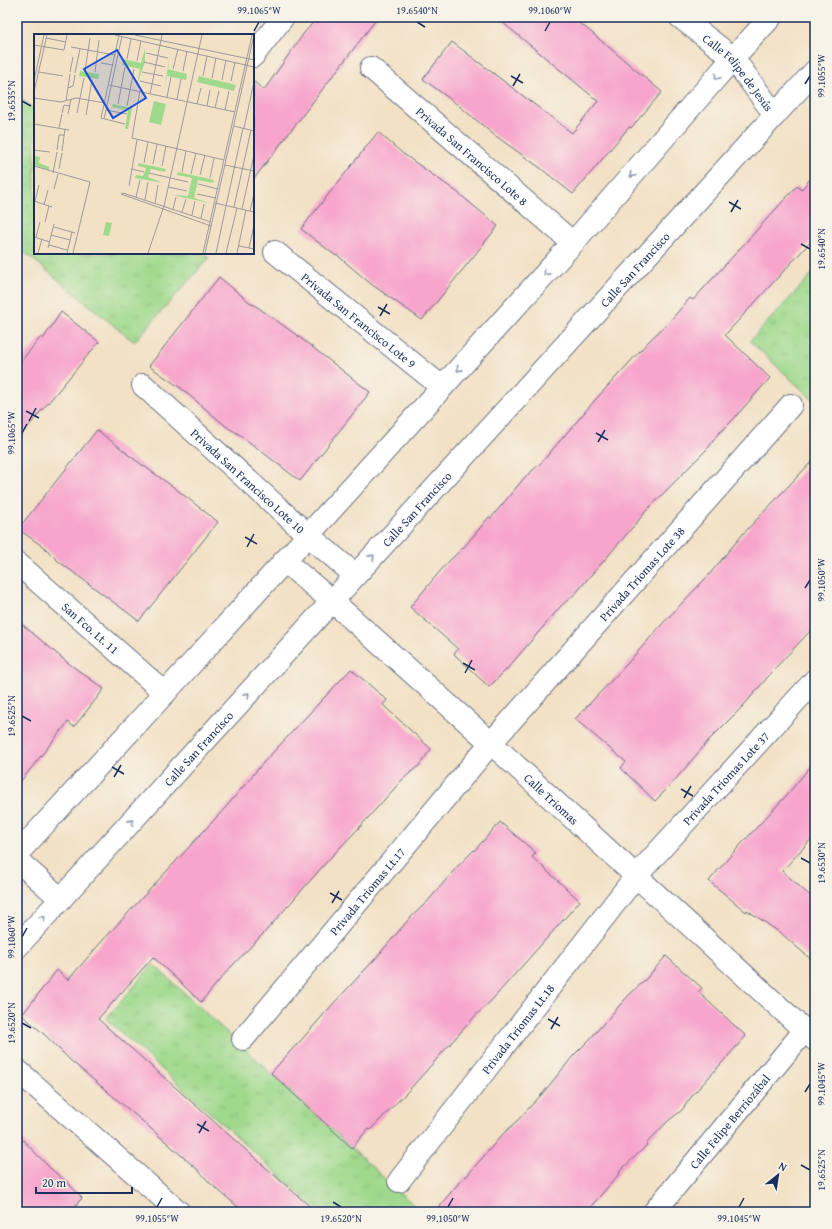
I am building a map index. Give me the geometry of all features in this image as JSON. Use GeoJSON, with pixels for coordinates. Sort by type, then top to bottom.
{"type":"FeatureCollection","features":[{"type":"Feature","properties":{"kind":"street"},"geometry":{"type":"LineString","coordinates":[[254,55],[283,17]]}},
{"type":"Feature","properties":{"kind":"street","name":"Calle Felipe de Jesús"},"geometry":{"type":"LineString","coordinates":[[680,17],[733,58],[774,115]]}},
{"type":"Feature","properties":{"kind":"street"},"geometry":{"type":"LineString","coordinates":[[17,854],[573,243],[733,58],[771,17]]}},
{"type":"Feature","properties":{"kind":"street","name":"Privada San Francisco Lote 8"},"geometry":{"type":"LineString","coordinates":[[371,68],[573,243]]}},
{"type":"Feature","properties":{"kind":"street","name":"Calle San Francisco"},"geometry":{"type":"LineString","coordinates":[[17,947],[815,71]]}},
{"type":"Feature","properties":{"kind":"street","name":"Privada San Francisco Lote 9"},"geometry":{"type":"LineString","coordinates":[[275,252],[442,387]]}},
{"type":"Feature","properties":{"kind":"street","name":"Privada San Francisco Lote 10"},"geometry":{"type":"LineString","coordinates":[[142,385],[355,576]]}},
{"type":"Feature","properties":{"kind":"street","name":"Privada Triomas Lote 38"},"geometry":{"type":"LineString","coordinates":[[491,743],[791,405]]}},
{"type":"Feature","properties":{"kind":"street","name":"Calle Triomas"},"geometry":{"type":"LineString","coordinates":[[284,561],[332,600],[491,743],[810,1035]]}},
{"type":"Feature","properties":{"kind":"street","name":"San Fco. Lt. 11"},"geometry":{"type":"LineString","coordinates":[[17,563],[165,693]]}},
{"type":"Feature","properties":{"kind":"street","name":"Privada Triomas Lote 37"},"geometry":{"type":"LineString","coordinates":[[636,876],[815,680]]}},
{"type":"Feature","properties":{"kind":"street","name":"Privada Triomas Lt.17"},"geometry":{"type":"LineString","coordinates":[[243,1039],[491,743]]}},
{"type":"Feature","properties":{"kind":"street"},"geometry":{"type":"LineString","coordinates":[[17,860],[61,899]]}},
{"type":"Feature","properties":{"kind":"street","name":"Privada Triomas Lt.18"},"geometry":{"type":"LineString","coordinates":[[399,1181],[636,876]]}},
{"type":"Feature","properties":{"kind":"street","name":"Calle Felipe Berriozábal"},"geometry":{"type":"LineString","coordinates":[[654,1212],[810,1035]]}},
{"type":"Feature","properties":{"kind":"street"},"geometry":{"type":"LineString","coordinates":[[17,1070],[179,1212]]}},
{"type":"Feature","properties":{"kind":"green space"},"geometry":{"type":"Polygon","coordinates":[[[17,95],[34,109],[34,254],[204,254],[209,258],[134,342],[17,246],[17,95]]]}},
{"type":"Feature","properties":{"kind":"green space"},"geometry":{"type":"Polygon","coordinates":[[[815,271],[815,402],[750,341],[815,271]]]}},
{"type":"Feature","properties":{"kind":"green space"},"geometry":{"type":"Polygon","coordinates":[[[153,964],[421,1212],[320,1212],[106,1019],[153,964]]]}},
{"type":"Feature","properties":{"kind":"building"},"geometry":{"type":"Polygon","coordinates":[[[318,17],[378,17],[254,179],[254,82],[264,90],[304,33],[318,17]]]}},
{"type":"Feature","properties":{"kind":"building"},"geometry":{"type":"Polygon","coordinates":[[[496,17],[570,17],[586,28],[662,92],[631,128],[629,127],[573,194],[423,79],[452,42],[572,133],[598,101],[496,17]]]}},
{"type":"Feature","properties":{"kind":"building"},"geometry":{"type":"Polygon","coordinates":[[[378,132],[402,153],[457,192],[498,226],[422,320],[371,284],[337,255],[336,256],[301,229],[378,132]]]}},
{"type":"Feature","properties":{"kind":"building"},"geometry":{"type":"Polygon","coordinates":[[[815,173],[815,237],[725,335],[770,378],[729,424],[717,435],[709,447],[644,513],[576,593],[561,606],[507,669],[489,687],[454,654],[458,649],[410,607],[447,563],[465,546],[489,517],[491,518],[525,477],[541,463],[596,399],[650,340],[669,322],[690,298],[693,300],[797,186],[801,190],[815,173]]]}},
{"type":"Feature","properties":{"kind":"building"},"geometry":{"type":"Polygon","coordinates":[[[219,277],[253,305],[298,336],[370,392],[300,481],[240,435],[227,427],[182,389],[149,366],[219,277]]]}},
{"type":"Feature","properties":{"kind":"building"},"geometry":{"type":"Polygon","coordinates":[[[61,312],[99,342],[17,440],[17,366],[41,337],[43,339],[61,312]]]}},
{"type":"Feature","properties":{"kind":"building"},"geometry":{"type":"Polygon","coordinates":[[[97,430],[218,522],[139,621],[58,561],[45,548],[18,529],[97,430]]]}},
{"type":"Feature","properties":{"kind":"building"},"geometry":{"type":"Polygon","coordinates":[[[815,458],[815,626],[778,665],[744,705],[709,740],[669,787],[655,801],[621,768],[626,762],[575,719],[708,576],[742,535],[815,458]]]}},
{"type":"Feature","properties":{"kind":"building"},"geometry":{"type":"Polygon","coordinates":[[[17,620],[68,663],[104,689],[74,727],[68,722],[17,786],[17,620]]]}},
{"type":"Feature","properties":{"kind":"building"},"geometry":{"type":"Polygon","coordinates":[[[351,669],[387,700],[383,705],[431,749],[418,767],[402,780],[265,932],[229,969],[201,1002],[153,957],[98,1019],[316,1212],[244,1212],[140,1119],[70,1060],[22,1015],[57,970],[68,980],[226,807],[263,763],[351,669]]]}},
{"type":"Feature","properties":{"kind":"building"},"geometry":{"type":"Polygon","coordinates":[[[815,761],[815,835],[782,871],[815,900],[815,963],[782,934],[747,910],[746,912],[709,881],[786,796],[815,761]]]}},
{"type":"Feature","properties":{"kind":"building"},"geometry":{"type":"Polygon","coordinates":[[[500,822],[536,853],[532,857],[580,901],[410,1089],[370,1130],[368,1129],[352,1148],[271,1073],[376,958],[409,919],[427,902],[457,867],[474,851],[500,822]]]}},
{"type":"Feature","properties":{"kind":"building"},"geometry":{"type":"Polygon","coordinates":[[[666,956],[702,988],[698,992],[746,1036],[694,1093],[682,1110],[668,1121],[646,1144],[647,1145],[619,1172],[620,1173],[586,1212],[434,1212],[501,1136],[543,1093],[574,1055],[666,956]]]}},
{"type":"Feature","properties":{"kind":"building"},"geometry":{"type":"Polygon","coordinates":[[[17,1134],[82,1198],[70,1212],[28,1212],[17,1202],[17,1134]]]}}]}
